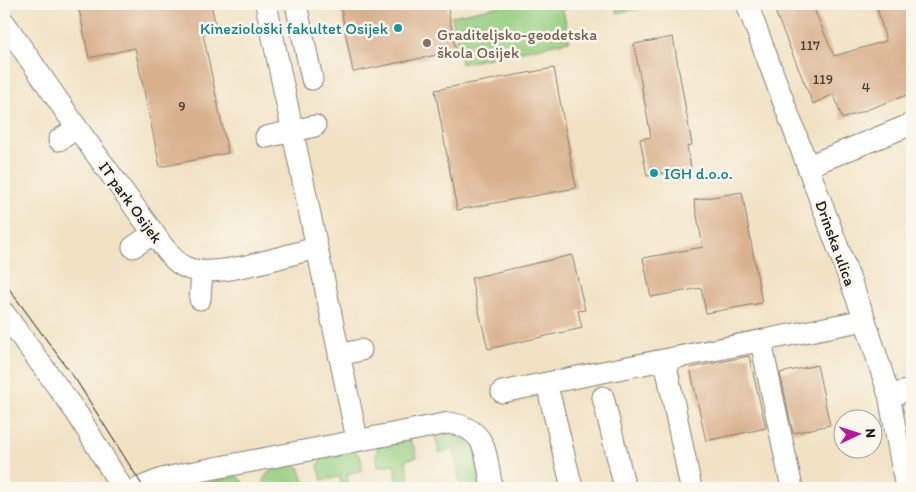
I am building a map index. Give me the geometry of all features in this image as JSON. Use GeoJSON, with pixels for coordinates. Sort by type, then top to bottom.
{"type":"FeatureCollection","features":[{"type":"Feature","properties":{"kind":"street"},"geometry":{"type":"LineString","coordinates":[[266,4],[357,439]]}},
{"type":"Feature","properties":{"kind":"street"},"geometry":{"type":"LineString","coordinates":[[296,4],[312,78]]}},
{"type":"Feature","properties":{"kind":"street","name":"Drinska ulica"},"geometry":{"type":"LineString","coordinates":[[747,4],[865,320],[888,395],[906,488]]}},
{"type":"Feature","properties":{"kind":"street","name":"IT park Osijek"},"geometry":{"type":"LineString","coordinates":[[4,22],[77,128],[154,233],[175,260],[185,268],[202,272],[225,270],[316,248]]}},
{"type":"Feature","properties":{"kind":"street"},"geometry":{"type":"LineString","coordinates":[[808,166],[912,124]]}},
{"type":"Feature","properties":{"kind":"street"},"geometry":{"type":"LineString","coordinates":[[266,136],[315,126]]}},
{"type":"Feature","properties":{"kind":"street"},"geometry":{"type":"LineString","coordinates":[[59,140],[77,128]]}},
{"type":"Feature","properties":{"kind":"street"},"geometry":{"type":"LineString","coordinates":[[133,247],[154,233]]}},
{"type":"Feature","properties":{"kind":"street"},"geometry":{"type":"LineString","coordinates":[[200,299],[202,272]]}},
{"type":"Feature","properties":{"kind":"street"},"geometry":{"type":"LineString","coordinates":[[4,313],[78,415],[122,488]]}},
{"type":"Feature","properties":{"kind":"street"},"geometry":{"type":"LineString","coordinates":[[502,392],[865,320]]}},
{"type":"Feature","properties":{"kind":"street"},"geometry":{"type":"LineString","coordinates":[[761,342],[792,488]]}},
{"type":"Feature","properties":{"kind":"street"},"geometry":{"type":"LineString","coordinates":[[339,355],[361,350]]}},
{"type":"Feature","properties":{"kind":"street"},"geometry":{"type":"LineString","coordinates":[[665,360],[692,488]]}},
{"type":"Feature","properties":{"kind":"street"},"geometry":{"type":"LineString","coordinates":[[888,395],[912,390]]}},
{"type":"Feature","properties":{"kind":"street"},"geometry":{"type":"LineString","coordinates":[[603,397],[625,488]]}},
{"type":"Feature","properties":{"kind":"street"},"geometry":{"type":"LineString","coordinates":[[550,398],[572,488]]}},
{"type":"Feature","properties":{"kind":"street"},"geometry":{"type":"LineString","coordinates":[[139,488],[162,478],[437,424],[462,425],[472,430],[484,447],[492,488]]}},
{"type":"Feature","properties":{"kind":"green space"},"geometry":{"type":"Polygon","coordinates":[[[510,4],[562,4],[569,41],[461,64],[452,16],[510,4]]]}},
{"type":"Feature","properties":{"kind":"green space"},"geometry":{"type":"Polygon","coordinates":[[[615,4],[661,4],[617,13],[615,4]]]}},
{"type":"Feature","properties":{"kind":"green space"},"geometry":{"type":"Polygon","coordinates":[[[456,431],[475,446],[483,488],[461,488],[454,450],[439,453],[435,435],[456,431]]]}},
{"type":"Feature","properties":{"kind":"green space"},"geometry":{"type":"Polygon","coordinates":[[[410,440],[417,457],[406,460],[411,488],[399,488],[394,464],[378,467],[376,455],[378,446],[410,440]]]}},
{"type":"Feature","properties":{"kind":"green space"},"geometry":{"type":"Polygon","coordinates":[[[353,450],[360,456],[363,470],[347,474],[349,488],[342,488],[340,477],[322,480],[318,466],[322,458],[353,450]]]}},
{"type":"Feature","properties":{"kind":"green space"},"geometry":{"type":"Polygon","coordinates":[[[293,464],[299,467],[305,484],[293,486],[293,488],[265,488],[264,478],[270,471],[293,464]]]}},
{"type":"Feature","properties":{"kind":"green space"},"geometry":{"type":"Polygon","coordinates":[[[237,476],[242,481],[244,488],[181,488],[237,476]]]}},
{"type":"Feature","properties":{"kind":"building"},"geometry":{"type":"Polygon","coordinates":[[[78,4],[211,4],[217,31],[203,34],[228,153],[160,167],[135,48],[89,58],[78,4]]]}},
{"type":"Feature","properties":{"kind":"building","name":"Kineziološki fakultet Osijek"},"geometry":{"type":"Polygon","coordinates":[[[340,4],[447,4],[456,51],[353,72],[340,4]]]}},
{"type":"Feature","properties":{"kind":"building"},"geometry":{"type":"Polygon","coordinates":[[[772,4],[812,4],[834,56],[886,41],[876,4],[912,4],[912,93],[842,119],[834,94],[813,104],[772,4]]]}},
{"type":"Feature","properties":{"kind":"building"},"geometry":{"type":"Polygon","coordinates":[[[673,37],[692,145],[687,146],[691,168],[647,176],[640,139],[651,137],[634,44],[673,37]]]}},
{"type":"Feature","properties":{"kind":"building"},"geometry":{"type":"Polygon","coordinates":[[[554,68],[576,188],[457,210],[435,90],[554,68]]]}},
{"type":"Feature","properties":{"kind":"building"},"geometry":{"type":"Polygon","coordinates":[[[742,192],[762,303],[706,313],[701,288],[651,297],[643,258],[703,247],[694,200],[742,192]]]}},
{"type":"Feature","properties":{"kind":"building"},"geometry":{"type":"Polygon","coordinates":[[[572,255],[585,310],[578,311],[582,328],[488,349],[471,278],[572,255]]]}},
{"type":"Feature","properties":{"kind":"building"},"geometry":{"type":"Polygon","coordinates":[[[749,356],[766,428],[706,441],[690,368],[749,356]]]}},
{"type":"Feature","properties":{"kind":"building"},"geometry":{"type":"Polygon","coordinates":[[[817,365],[830,425],[793,433],[780,373],[817,365]]]}},
{"type":"Feature","properties":{"kind":"tram line"},"geometry":{"type":"LineString","coordinates":[[4,282],[76,380],[144,488]]}},
{"type":"Feature","properties":{"kind":"place","name":"Kineziološki fakultet Osijek"},"geometry":{"type":"Point","coordinates":[398,28]}},
{"type":"Feature","properties":{"kind":"place","name":"Graditeljsko-geodetska škola Osijek"},"geometry":{"type":"Point","coordinates":[427,43]}},
{"type":"Feature","properties":{"kind":"place","name":"IGH d.o.o."},"geometry":{"type":"Point","coordinates":[654,173]}}]}
